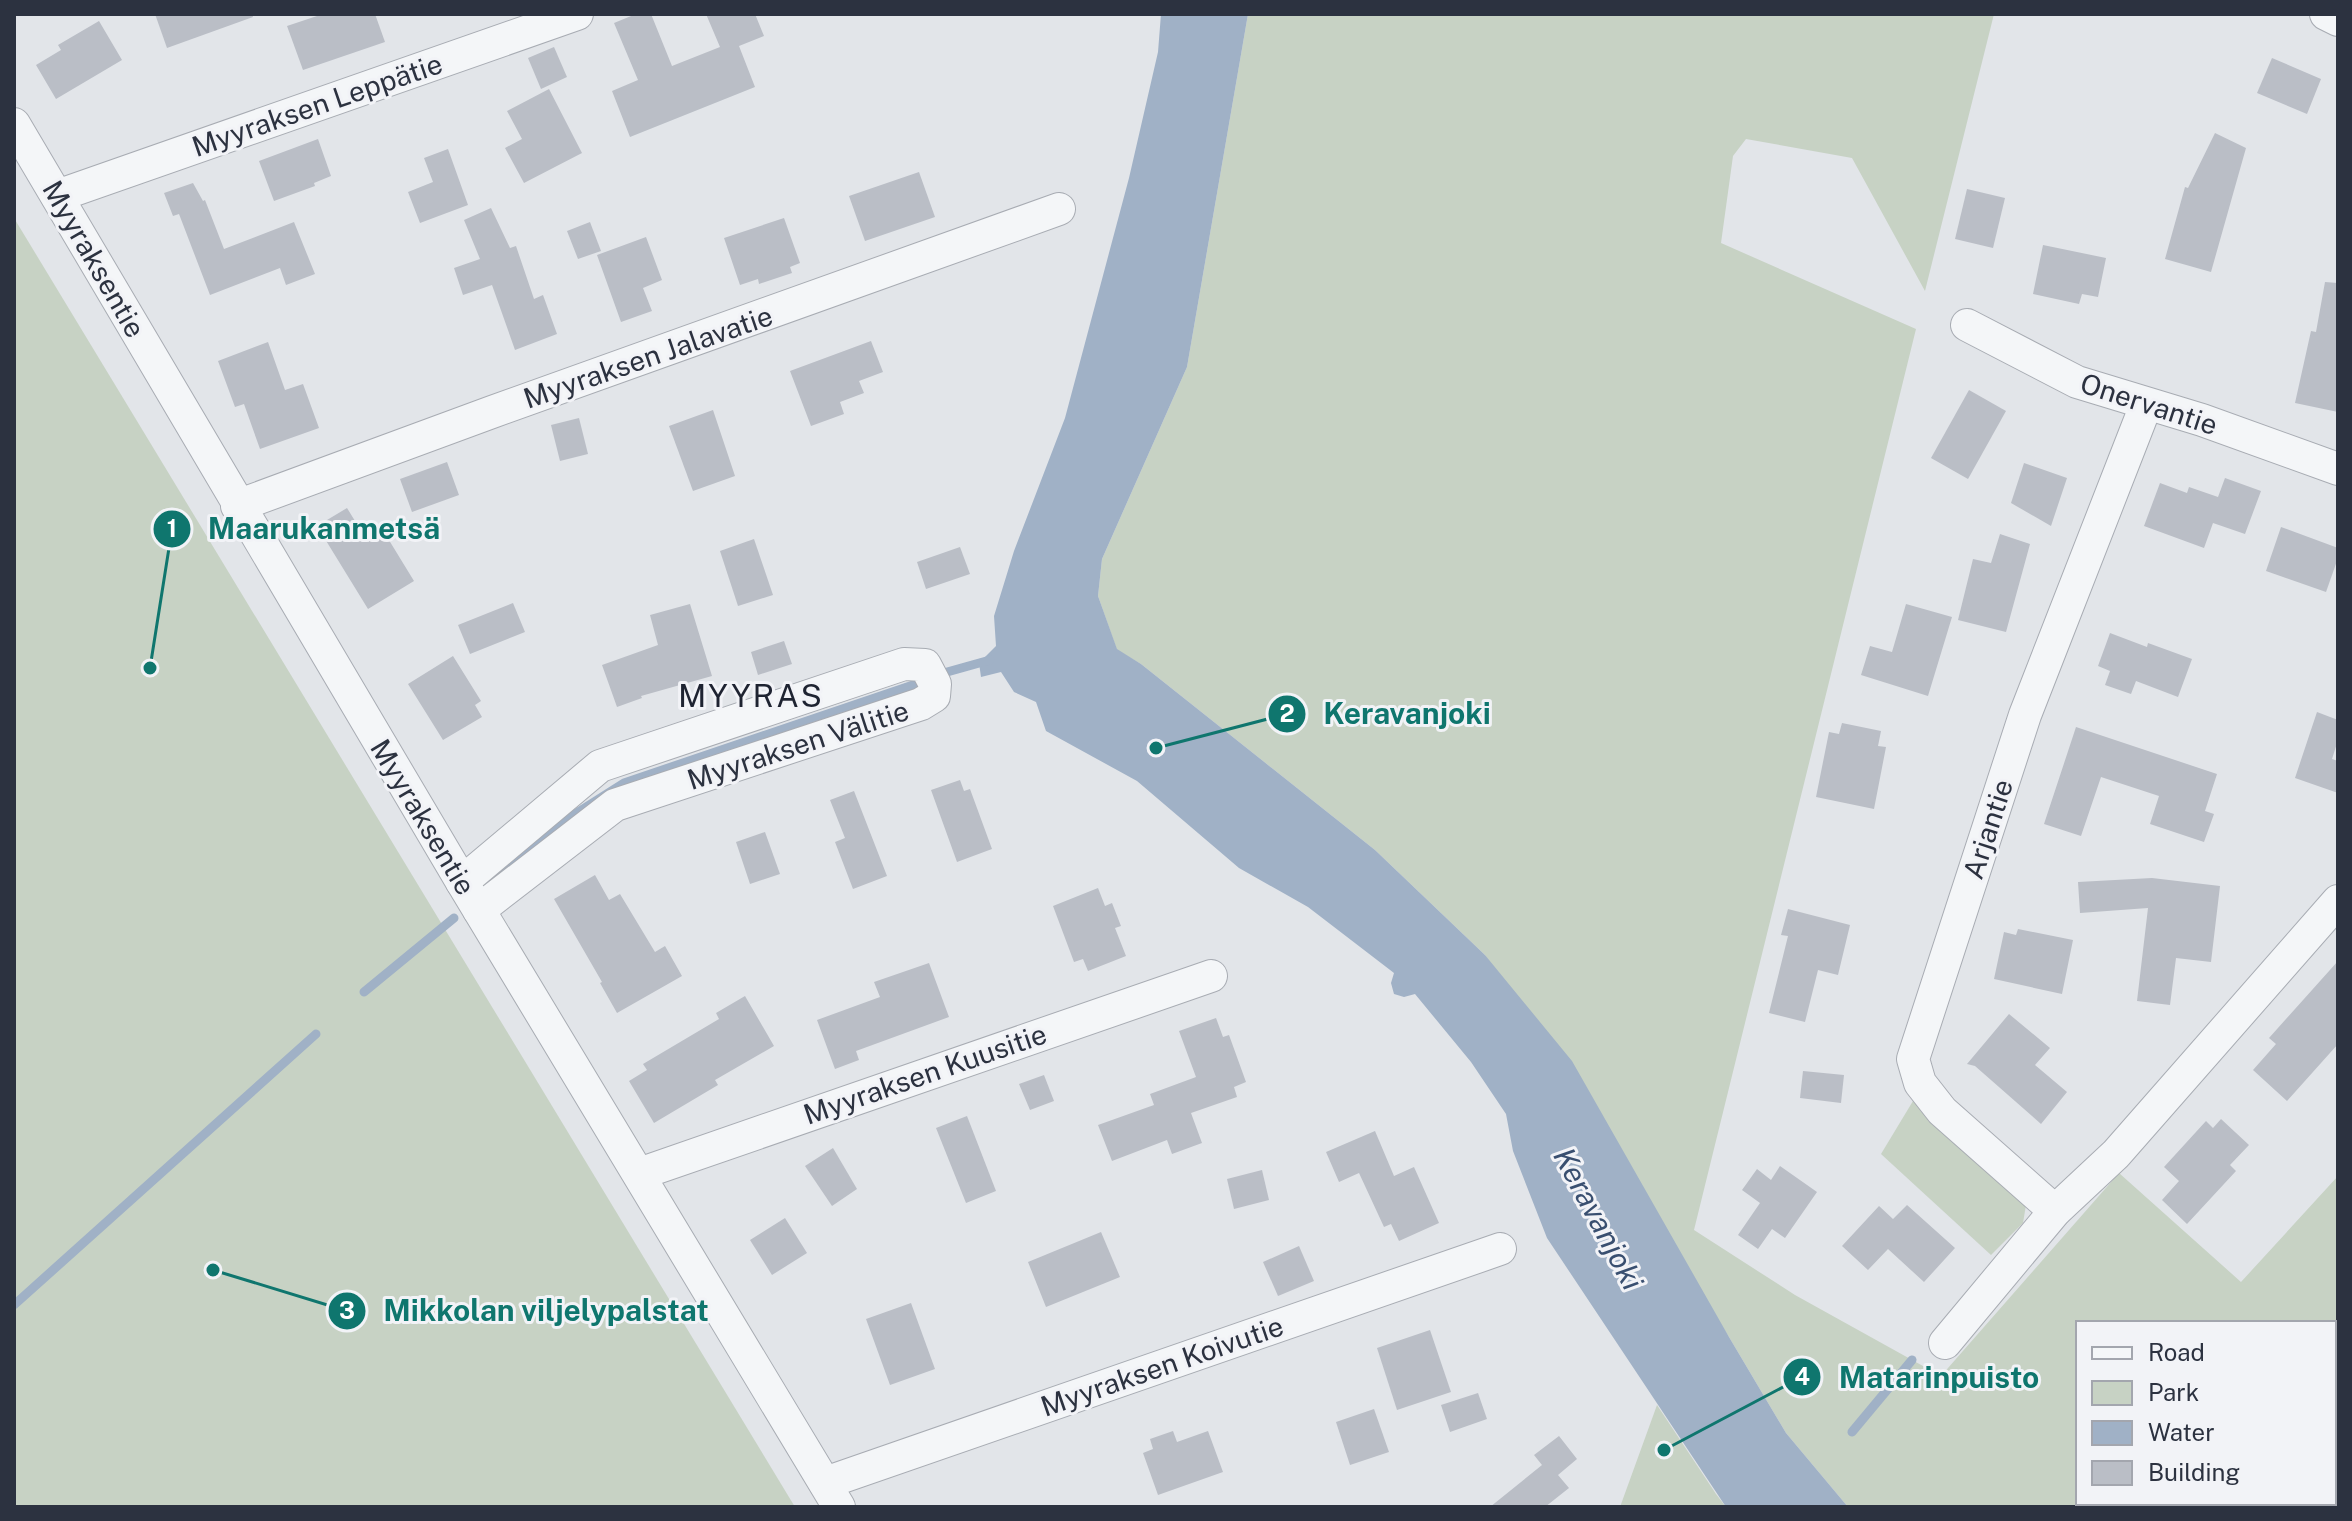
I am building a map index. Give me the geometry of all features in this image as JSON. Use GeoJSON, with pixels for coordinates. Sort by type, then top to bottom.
{"type":"FeatureCollection","features":[{"type":"Feature","properties":{"kind":"street","name":"Myyraksen Leppätie"},"geometry":{"type":"LineString","coordinates":[[57,196],[577,14]]}},
{"type":"Feature","properties":{"kind":"street"},"geometry":{"type":"LineString","coordinates":[[2326,14],[2338,20]]}},
{"type":"Feature","properties":{"kind":"street","name":"Myyraksentie"},"geometry":{"type":"LineString","coordinates":[[14,124],[237,506],[832,1495]]}},
{"type":"Feature","properties":{"kind":"street","name":"Myyraksen Jalavatie"},"geometry":{"type":"LineString","coordinates":[[237,506],[1059,209]]}},
{"type":"Feature","properties":{"kind":"street","name":"Onervantie"},"geometry":{"type":"LineString","coordinates":[[1967,325],[2077,382],[2202,420],[2338,469]]}},
{"type":"Feature","properties":{"kind":"street","name":"Arjantie"},"geometry":{"type":"LineString","coordinates":[[2055,1211],[1942,1111],[1920,1083],[1913,1059],[2025,715],[2146,405]]}},
{"type":"Feature","properties":{"kind":"street","name":"Myyraksen Välitie"},"geometry":{"type":"LineString","coordinates":[[462,882],[600,766],[904,664],[925,665],[935,684],[934,696],[921,704],[615,805],[479,910]]}},
{"type":"Feature","properties":{"kind":"street"},"geometry":{"type":"LineString","coordinates":[[1945,1343],[2055,1211],[2116,1154],[2338,901]]}},
{"type":"Feature","properties":{"kind":"street","name":"Myyraksen Kuusitie"},"geometry":{"type":"LineString","coordinates":[[639,1174],[1211,976]]}},
{"type":"Feature","properties":{"kind":"street","name":"Myyraksen Koivutie"},"geometry":{"type":"LineString","coordinates":[[832,1495],[1500,1249]]}},
{"type":"Feature","properties":{"kind":"green space"},"geometry":{"type":"Polygon","coordinates":[[[1248,14],[1994,14],[1925,291],[1852,158],[1746,139],[1733,156],[1721,243],[1916,329],[1694,1230],[1795,1295],[1941,1376],[2119,1173],[2241,1282],[2338,1176],[2338,1507],[1848,1507],[1786,1433],[1729,1337],[1485,955],[1375,850],[1141,664],[1117,650],[1098,596],[1102,559],[1187,367],[1248,14]]]}},
{"type":"Feature","properties":{"kind":"green space"},"geometry":{"type":"Polygon","coordinates":[[[14,218],[795,1507],[14,1507],[14,218]]]}},
{"type":"Feature","properties":{"kind":"green space"},"geometry":{"type":"Polygon","coordinates":[[[1913,1101],[2026,1205],[2023,1223],[1991,1255],[1881,1154],[1913,1101]]]}},
{"type":"Feature","properties":{"kind":"green space"},"geometry":{"type":"Polygon","coordinates":[[[1657,1405],[1716,1494],[1726,1507],[1620,1507],[1657,1405]]]}},
{"type":"Feature","properties":{"kind":"water"},"geometry":{"type":"Polygon","coordinates":[[[1161,14],[1248,14],[1187,367],[1102,559],[1098,596],[1117,649],[1141,664],[1375,850],[1485,955],[1572,1061],[1786,1433],[1848,1507],[1726,1507],[1547,1238],[1513,1151],[1506,1114],[1471,1062],[1415,994],[1404,997],[1394,994],[1391,983],[1394,973],[1308,907],[1239,868],[1137,781],[1046,731],[1036,702],[1014,692],[1001,672],[981,677],[979,663],[996,646],[994,616],[1014,551],[1065,418],[1129,178],[1158,52],[1161,14]]]}},
{"type":"Feature","properties":{"kind":"building"},"geometry":{"type":"Polygon","coordinates":[[[155,14],[252,14],[253,17],[167,48],[155,14]]]}},
{"type":"Feature","properties":{"kind":"building"},"geometry":{"type":"Polygon","coordinates":[[[323,14],[375,14],[385,42],[303,70],[287,26],[323,14]]]}},
{"type":"Feature","properties":{"kind":"building"},"geometry":{"type":"Polygon","coordinates":[[[636,14],[651,14],[672,66],[720,47],[706,14],[755,14],[764,36],[739,46],[755,87],[630,137],[612,91],[638,80],[614,23],[636,14]]]}},
{"type":"Feature","properties":{"kind":"building"},"geometry":{"type":"Polygon","coordinates":[[[99,21],[122,60],[56,99],[36,65],[61,50],[58,45],[99,21]]]}},
{"type":"Feature","properties":{"kind":"building"},"geometry":{"type":"Polygon","coordinates":[[[554,47],[567,77],[541,89],[528,58],[554,47]]]}},
{"type":"Feature","properties":{"kind":"building"},"geometry":{"type":"Polygon","coordinates":[[[2272,58],[2321,79],[2307,114],[2257,93],[2272,58]]]}},
{"type":"Feature","properties":{"kind":"building"},"geometry":{"type":"Polygon","coordinates":[[[549,89],[582,153],[524,183],[505,148],[522,139],[507,111],[549,89]]]}},
{"type":"Feature","properties":{"kind":"building"},"geometry":{"type":"Polygon","coordinates":[[[2215,133],[2246,148],[2211,272],[2165,259],[2185,187],[2188,188],[2215,133]]]}},
{"type":"Feature","properties":{"kind":"building"},"geometry":{"type":"Polygon","coordinates":[[[318,139],[331,176],[314,183],[315,186],[274,201],[259,161],[318,139]]]}},
{"type":"Feature","properties":{"kind":"building"},"geometry":{"type":"Polygon","coordinates":[[[448,149],[468,205],[420,223],[408,192],[433,182],[424,158],[448,149]]]}},
{"type":"Feature","properties":{"kind":"building"},"geometry":{"type":"Polygon","coordinates":[[[919,172],[935,217],[865,241],[849,196],[919,172]]]}},
{"type":"Feature","properties":{"kind":"building"},"geometry":{"type":"Polygon","coordinates":[[[193,183],[205,200],[224,249],[294,222],[315,274],[286,285],[280,268],[210,295],[179,214],[173,216],[164,193],[193,183]]]}},
{"type":"Feature","properties":{"kind":"building"},"geometry":{"type":"Polygon","coordinates":[[[1967,189],[2005,198],[1993,248],[1955,239],[1967,189]]]}},
{"type":"Feature","properties":{"kind":"building"},"geometry":{"type":"Polygon","coordinates":[[[491,208],[510,248],[516,246],[534,299],[543,295],[557,334],[515,350],[492,285],[463,295],[454,268],[480,259],[464,220],[491,208]]]}},
{"type":"Feature","properties":{"kind":"building"},"geometry":{"type":"Polygon","coordinates":[[[784,218],[800,263],[790,267],[792,273],[759,284],[758,279],[740,285],[724,238],[784,218]]]}},
{"type":"Feature","properties":{"kind":"building"},"geometry":{"type":"Polygon","coordinates":[[[590,222],[601,251],[578,259],[567,231],[590,222]]]}},
{"type":"Feature","properties":{"kind":"building"},"geometry":{"type":"Polygon","coordinates":[[[646,237],[662,280],[643,288],[652,311],[621,322],[597,255],[646,237]]]}},
{"type":"Feature","properties":{"kind":"building"},"geometry":{"type":"Polygon","coordinates":[[[2043,245],[2106,258],[2098,297],[2082,294],[2079,304],[2033,294],[2043,245]]]}},
{"type":"Feature","properties":{"kind":"building"},"geometry":{"type":"Polygon","coordinates":[[[2325,282],[2338,283],[2338,412],[2295,403],[2311,331],[2316,332],[2325,282]]]}},
{"type":"Feature","properties":{"kind":"building"},"geometry":{"type":"Polygon","coordinates":[[[871,341],[883,372],[859,381],[864,393],[840,402],[844,414],[811,426],[790,371],[871,341]]]}},
{"type":"Feature","properties":{"kind":"building"},"geometry":{"type":"Polygon","coordinates":[[[268,342],[285,390],[303,384],[319,428],[260,449],[244,404],[235,407],[218,361],[268,342]]]}},
{"type":"Feature","properties":{"kind":"building"},"geometry":{"type":"Polygon","coordinates":[[[1969,390],[2006,411],[1968,479],[1931,458],[1969,390]]]}},
{"type":"Feature","properties":{"kind":"building"},"geometry":{"type":"Polygon","coordinates":[[[713,410],[735,476],[693,491],[669,426],[713,410]]]}},
{"type":"Feature","properties":{"kind":"building"},"geometry":{"type":"Polygon","coordinates":[[[579,418],[588,454],[560,461],[551,425],[579,418]]]}},
{"type":"Feature","properties":{"kind":"building"},"geometry":{"type":"Polygon","coordinates":[[[447,462],[459,495],[412,512],[400,479],[447,462]]]}},
{"type":"Feature","properties":{"kind":"building"},"geometry":{"type":"Polygon","coordinates":[[[2024,463],[2067,478],[2051,526],[2011,503],[2024,463]]]}},
{"type":"Feature","properties":{"kind":"building"},"geometry":{"type":"Polygon","coordinates":[[[2225,478],[2261,491],[2245,534],[2213,523],[2204,548],[2144,526],[2160,483],[2187,493],[2189,487],[2218,497],[2225,478]]]}},
{"type":"Feature","properties":{"kind":"building"},"geometry":{"type":"Polygon","coordinates":[[[347,508],[368,542],[384,532],[414,581],[368,609],[317,526],[347,508]]]}},
{"type":"Feature","properties":{"kind":"building"},"geometry":{"type":"Polygon","coordinates":[[[2281,527],[2338,548],[2338,558],[2326,592],[2266,571],[2281,527]]]}},
{"type":"Feature","properties":{"kind":"building"},"geometry":{"type":"Polygon","coordinates":[[[2000,534],[2030,544],[2006,632],[1958,620],[1973,559],[1991,563],[2000,534]]]}},
{"type":"Feature","properties":{"kind":"building"},"geometry":{"type":"Polygon","coordinates":[[[754,539],[773,595],[738,606],[720,551],[754,539]]]}},
{"type":"Feature","properties":{"kind":"building"},"geometry":{"type":"Polygon","coordinates":[[[960,547],[970,574],[926,589],[917,562],[960,547]]]}},
{"type":"Feature","properties":{"kind":"building"},"geometry":{"type":"Polygon","coordinates":[[[513,603],[525,632],[470,654],[458,625],[513,603]]]}},
{"type":"Feature","properties":{"kind":"building"},"geometry":{"type":"Polygon","coordinates":[[[690,604],[712,676],[641,696],[617,707],[602,665],[658,645],[650,615],[690,604]]]}},
{"type":"Feature","properties":{"kind":"building"},"geometry":{"type":"Polygon","coordinates":[[[1906,604],[1952,617],[1928,696],[1861,675],[1870,646],[1892,652],[1906,604]]]}},
{"type":"Feature","properties":{"kind":"building"},"geometry":{"type":"Polygon","coordinates":[[[2110,633],[2192,659],[2178,697],[2136,681],[2131,694],[2105,685],[2110,671],[2098,666],[2110,633]]]}},
{"type":"Feature","properties":{"kind":"building"},"geometry":{"type":"Polygon","coordinates":[[[784,641],[792,664],[758,675],[751,652],[784,641]]]}},
{"type":"Feature","properties":{"kind":"building"},"geometry":{"type":"Polygon","coordinates":[[[453,656],[481,701],[475,705],[482,717],[443,740],[408,684],[453,656]]]}},
{"type":"Feature","properties":{"kind":"building"},"geometry":{"type":"Polygon","coordinates":[[[2317,712],[2338,720],[2338,740],[2332,759],[2338,761],[2338,793],[2295,778],[2317,712]]]}},
{"type":"Feature","properties":{"kind":"building"},"geometry":{"type":"Polygon","coordinates":[[[1842,723],[1881,731],[1878,746],[1886,747],[1874,809],[1816,797],[1829,732],[1839,734],[1842,723]]]}},
{"type":"Feature","properties":{"kind":"building"},"geometry":{"type":"Polygon","coordinates":[[[2076,727],[2217,774],[2205,811],[2214,814],[2204,842],[2150,824],[2159,796],[2101,777],[2081,836],[2044,824],[2076,727]]]}},
{"type":"Feature","properties":{"kind":"building"},"geometry":{"type":"Polygon","coordinates":[[[960,780],[964,791],[970,789],[992,849],[957,862],[931,790],[960,780]]]}},
{"type":"Feature","properties":{"kind":"building"},"geometry":{"type":"Polygon","coordinates":[[[854,791],[887,876],[853,889],[835,842],[845,838],[830,800],[854,791]]]}},
{"type":"Feature","properties":{"kind":"building"},"geometry":{"type":"Polygon","coordinates":[[[765,832],[780,874],[750,884],[736,842],[765,832]]]}},
{"type":"Feature","properties":{"kind":"building"},"geometry":{"type":"Polygon","coordinates":[[[595,875],[609,900],[620,894],[655,952],[665,946],[682,976],[617,1013],[554,899],[595,875]]]}},
{"type":"Feature","properties":{"kind":"building"},"geometry":{"type":"Polygon","coordinates":[[[2152,878],[2220,886],[2211,962],[2176,958],[2170,1005],[2137,1001],[2148,908],[2080,913],[2078,882],[2152,878]]]}},
{"type":"Feature","properties":{"kind":"building"},"geometry":{"type":"Polygon","coordinates":[[[1098,888],[1105,906],[1112,903],[1121,926],[1115,928],[1126,956],[1088,971],[1083,959],[1074,962],[1053,906],[1098,888]]]}},
{"type":"Feature","properties":{"kind":"building"},"geometry":{"type":"Polygon","coordinates":[[[1788,909],[1850,925],[1838,975],[1818,970],[1805,1022],[1769,1013],[1788,936],[1781,935],[1788,909]]]}},
{"type":"Feature","properties":{"kind":"building"},"geometry":{"type":"Polygon","coordinates":[[[2018,929],[2073,940],[2062,994],[1994,979],[2004,932],[2016,935],[2018,929]]]}},
{"type":"Feature","properties":{"kind":"building"},"geometry":{"type":"Polygon","coordinates":[[[2338,961],[2338,1044],[2287,1101],[2253,1070],[2276,1044],[2269,1038],[2338,961]]]}},
{"type":"Feature","properties":{"kind":"building"},"geometry":{"type":"Polygon","coordinates":[[[929,963],[949,1017],[856,1051],[859,1060],[835,1069],[817,1020],[880,997],[874,982],[929,963]]]}},
{"type":"Feature","properties":{"kind":"building"},"geometry":{"type":"Polygon","coordinates":[[[745,996],[774,1046],[715,1080],[718,1085],[654,1123],[629,1081],[647,1070],[643,1064],[719,1019],[716,1013],[745,996]]]}},
{"type":"Feature","properties":{"kind":"building"},"geometry":{"type":"Polygon","coordinates":[[[2009,1014],[2050,1048],[2035,1065],[2067,1092],[2041,1124],[1975,1066],[1967,1064],[2009,1014]]]}},
{"type":"Feature","properties":{"kind":"building"},"geometry":{"type":"Polygon","coordinates":[[[1216,1018],[1223,1037],[1229,1035],[1246,1082],[1234,1087],[1237,1097],[1191,1113],[1202,1143],[1172,1154],[1167,1140],[1112,1161],[1098,1125],[1154,1105],[1150,1094],[1196,1077],[1179,1031],[1216,1018]]]}},
{"type":"Feature","properties":{"kind":"building"},"geometry":{"type":"Polygon","coordinates":[[[1803,1071],[1844,1075],[1841,1103],[1800,1098],[1803,1071]]]}},
{"type":"Feature","properties":{"kind":"building"},"geometry":{"type":"Polygon","coordinates":[[[1044,1075],[1054,1101],[1030,1110],[1019,1084],[1044,1075]]]}},
{"type":"Feature","properties":{"kind":"building"},"geometry":{"type":"Polygon","coordinates":[[[967,1116],[996,1191],[966,1203],[936,1128],[967,1116]]]}},
{"type":"Feature","properties":{"kind":"building"},"geometry":{"type":"Polygon","coordinates":[[[2221,1119],[2249,1145],[2230,1165],[2236,1171],[2187,1224],[2162,1200],[2179,1181],[2164,1167],[2206,1121],[2213,1128],[2221,1119]]]}},
{"type":"Feature","properties":{"kind":"building"},"geometry":{"type":"Polygon","coordinates":[[[1375,1131],[1394,1176],[1414,1167],[1439,1223],[1399,1241],[1391,1224],[1384,1227],[1359,1173],[1339,1182],[1326,1152],[1375,1131]]]}},
{"type":"Feature","properties":{"kind":"building"},"geometry":{"type":"Polygon","coordinates":[[[833,1148],[857,1189],[832,1206],[805,1166],[833,1148]]]}},
{"type":"Feature","properties":{"kind":"building"},"geometry":{"type":"Polygon","coordinates":[[[1780,1166],[1817,1192],[1785,1238],[1772,1229],[1758,1249],[1738,1235],[1760,1203],[1742,1190],[1757,1169],[1771,1180],[1780,1166]]]}},
{"type":"Feature","properties":{"kind":"building"},"geometry":{"type":"Polygon","coordinates":[[[1262,1170],[1269,1200],[1234,1209],[1227,1179],[1262,1170]]]}},
{"type":"Feature","properties":{"kind":"building"},"geometry":{"type":"Polygon","coordinates":[[[1907,1205],[1955,1248],[1924,1282],[1888,1249],[1868,1270],[1842,1246],[1879,1206],[1893,1219],[1907,1205]]]}},
{"type":"Feature","properties":{"kind":"building"},"geometry":{"type":"Polygon","coordinates":[[[785,1218],[807,1253],[772,1275],[750,1240],[785,1218]]]}},
{"type":"Feature","properties":{"kind":"building"},"geometry":{"type":"Polygon","coordinates":[[[1101,1232],[1120,1277],[1046,1307],[1028,1262],[1101,1232]]]}},
{"type":"Feature","properties":{"kind":"building"},"geometry":{"type":"Polygon","coordinates":[[[1299,1246],[1314,1281],[1278,1296],[1263,1262],[1299,1246]]]}},
{"type":"Feature","properties":{"kind":"building"},"geometry":{"type":"Polygon","coordinates":[[[911,1303],[935,1369],[890,1385],[866,1319],[911,1303]]]}},
{"type":"Feature","properties":{"kind":"building"},"geometry":{"type":"Polygon","coordinates":[[[1430,1330],[1451,1392],[1397,1410],[1377,1348],[1430,1330]]]}},
{"type":"Feature","properties":{"kind":"building"},"geometry":{"type":"Polygon","coordinates":[[[1478,1393],[1487,1419],[1450,1432],[1441,1405],[1478,1393]]]}},
{"type":"Feature","properties":{"kind":"building"},"geometry":{"type":"Polygon","coordinates":[[[1374,1409],[1389,1452],[1350,1465],[1336,1422],[1374,1409]]]}},
{"type":"Feature","properties":{"kind":"building"},"geometry":{"type":"Polygon","coordinates":[[[1173,1431],[1177,1442],[1208,1431],[1223,1472],[1158,1495],[1143,1453],[1153,1449],[1150,1439],[1173,1431]]]}},
{"type":"Feature","properties":{"kind":"building"},"geometry":{"type":"Polygon","coordinates":[[[1559,1436],[1577,1459],[1558,1475],[1569,1488],[1545,1507],[1490,1507],[1542,1465],[1534,1455],[1559,1436]]]}},
{"type":"Feature","properties":{"kind":"waterway"},"geometry":{"type":"LineString","coordinates":[[940,674],[990,660]]}},
{"type":"Feature","properties":{"kind":"waterway"},"geometry":{"type":"LineString","coordinates":[[499,874],[553,828],[624,783],[913,685]]}},
{"type":"Feature","properties":{"kind":"waterway"},"geometry":{"type":"LineString","coordinates":[[364,992],[454,918]]}},
{"type":"Feature","properties":{"kind":"waterway"},"geometry":{"type":"LineString","coordinates":[[14,1305],[316,1034]]}},
{"type":"Feature","properties":{"kind":"waterway"},"geometry":{"type":"LineString","coordinates":[[1852,1432],[1912,1360]]}},
{"type":"Feature","properties":{"kind":"place","name":"Maarukanmetsä"},"geometry":{"type":"Point","coordinates":[150,668]}},
{"type":"Feature","properties":{"kind":"place","name":"Keravanjoki"},"geometry":{"type":"Point","coordinates":[1156,748]}},
{"type":"Feature","properties":{"kind":"place","name":"Mikkolan viljelypalstat"},"geometry":{"type":"Point","coordinates":[213,1270]}},
{"type":"Feature","properties":{"kind":"place","name":"Matarinpuisto"},"geometry":{"type":"Point","coordinates":[1664,1450]}},
{"type":"Feature","properties":{"kind":"district","name":"MYYRAS"},"geometry":{"type":"Point","coordinates":[751,696]}}]}
